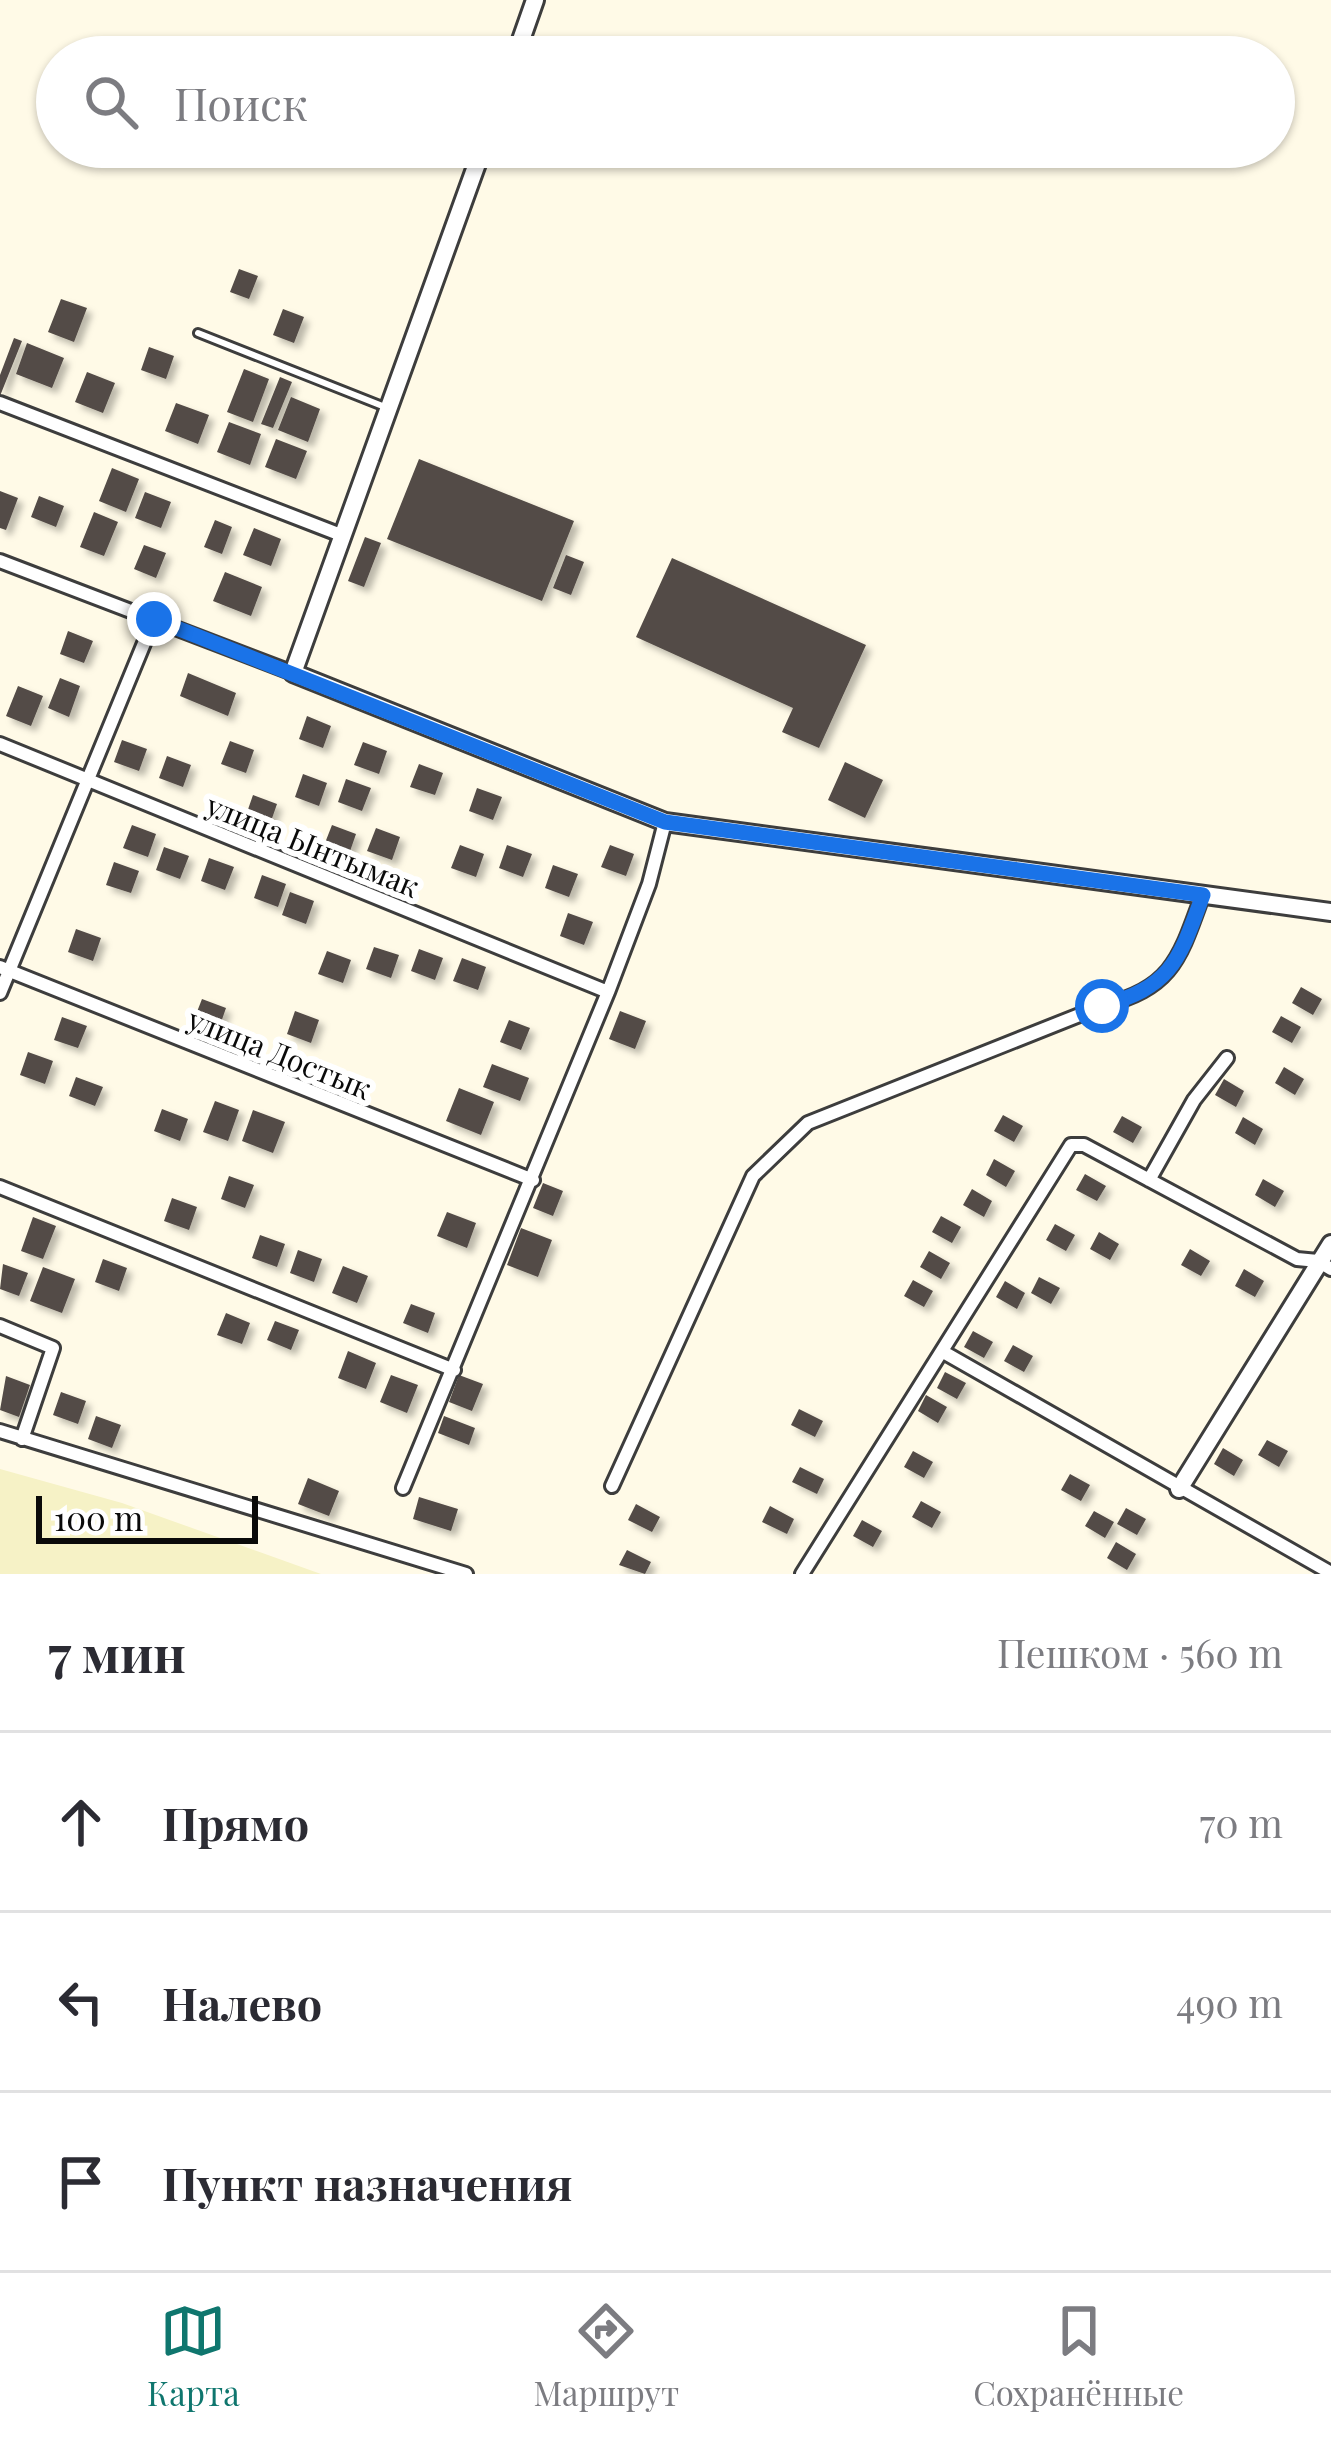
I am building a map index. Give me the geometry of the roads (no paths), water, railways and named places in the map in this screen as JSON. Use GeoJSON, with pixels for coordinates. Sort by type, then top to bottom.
{"type":"FeatureCollection","features":[{"type":"Feature","properties":{"kind":"street"},"geometry":{"type":"LineString","coordinates":[[522,36],[535,0]]}},
{"type":"Feature","properties":{"kind":"street"},"geometry":{"type":"LineString","coordinates":[[292,673],[475,168]]}},
{"type":"Feature","properties":{"kind":"street"},"geometry":{"type":"LineString","coordinates":[[0,403],[341,535]]}},
{"type":"Feature","properties":{"kind":"street"},"geometry":{"type":"LineString","coordinates":[[0,561],[665,822],[1331,912]]}},
{"type":"Feature","properties":{"kind":"street"},"geometry":{"type":"LineString","coordinates":[[0,993],[5,969],[90,780],[154,619]]}},
{"type":"Feature","properties":{"kind":"street","name":"улица Ынтымак"},"geometry":{"type":"LineString","coordinates":[[0,743],[608,992]]}},
{"type":"Feature","properties":{"kind":"street"},"geometry":{"type":"LineString","coordinates":[[403,1488],[608,992],[649,884],[665,822]]}},
{"type":"Feature","properties":{"kind":"street"},"geometry":{"type":"LineString","coordinates":[[612,1486],[753,1176],[778,1146],[808,1123],[1151,990],[1183,950],[1203,895]]}},
{"type":"Feature","properties":{"kind":"street","name":"улица Достык"},"geometry":{"type":"LineString","coordinates":[[5,969],[533,1180]]}},
{"type":"Feature","properties":{"kind":"street"},"geometry":{"type":"LineString","coordinates":[[1149,1180],[1194,1100],[1227,1058]]}},
{"type":"Feature","properties":{"kind":"street"},"geometry":{"type":"LineString","coordinates":[[802,1574],[945,1353],[1071,1145],[1084,1144],[1297,1259],[1325,1265]]}},
{"type":"Feature","properties":{"kind":"street"},"geometry":{"type":"LineString","coordinates":[[0,1187],[454,1370]]}},
{"type":"Feature","properties":{"kind":"street"},"geometry":{"type":"LineString","coordinates":[[1179,1489],[1325,1265],[1331,1244]]}},
{"type":"Feature","properties":{"kind":"street"},"geometry":{"type":"LineString","coordinates":[[0,1326],[52,1348],[22,1439]]}},
{"type":"Feature","properties":{"kind":"street"},"geometry":{"type":"LineString","coordinates":[[945,1353],[1331,1573]]}},
{"type":"Feature","properties":{"kind":"street"},"geometry":{"type":"LineString","coordinates":[[0,1431],[466,1574]]}},
{"type":"Feature","properties":{"kind":"lane"},"geometry":{"type":"LineString","coordinates":[[198,333],[389,408]]}}]}
